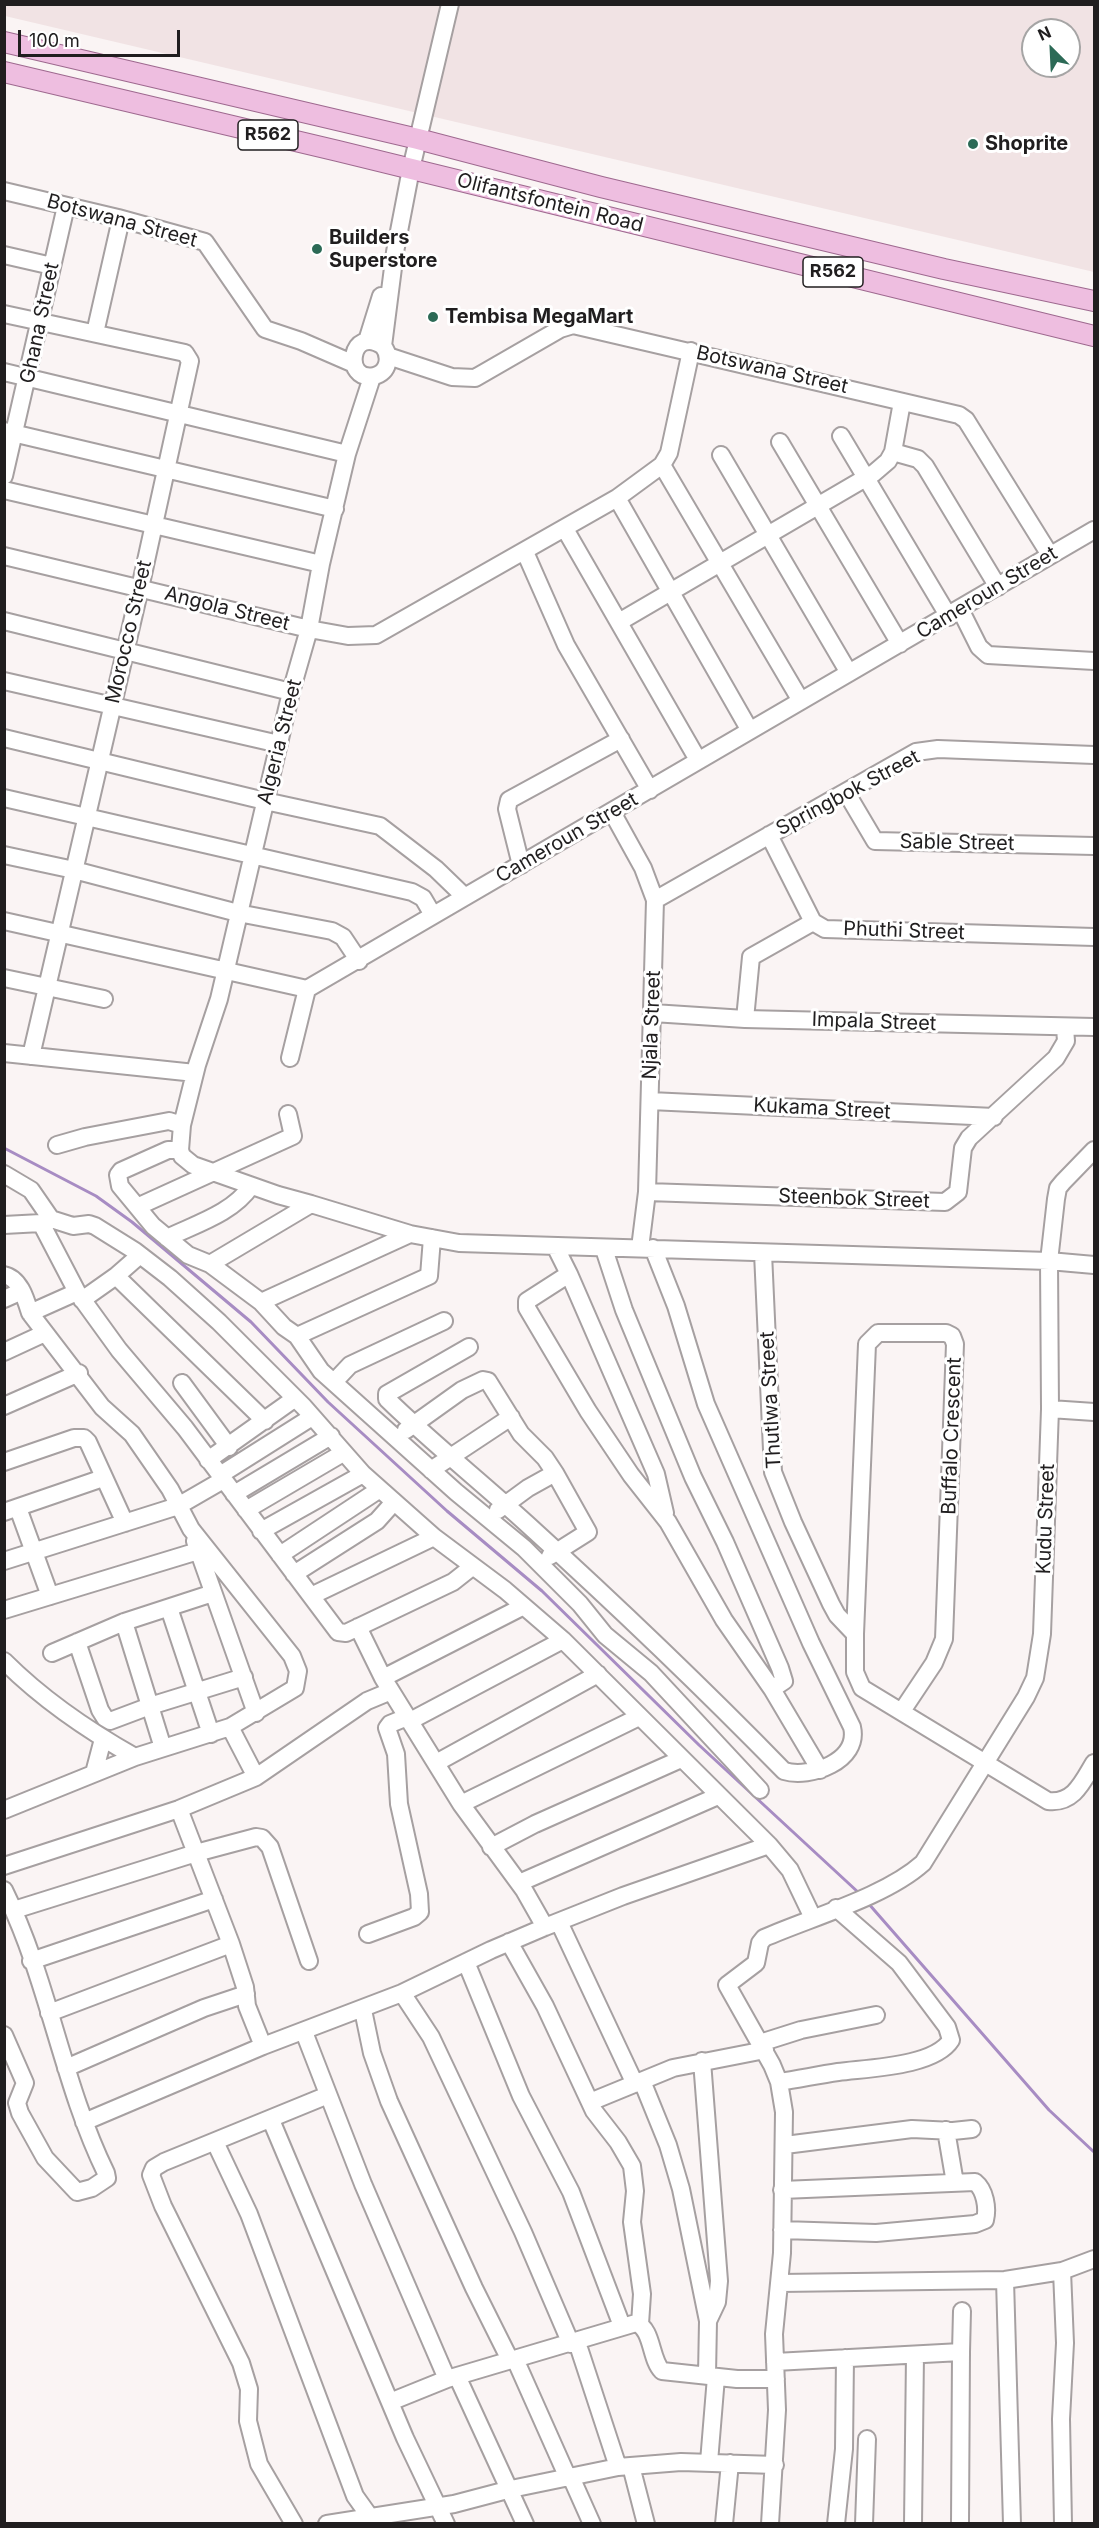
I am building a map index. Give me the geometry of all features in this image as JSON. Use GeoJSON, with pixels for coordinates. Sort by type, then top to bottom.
{"type":"FeatureCollection","features":[{"type":"Feature","properties":{"kind":"main road","name":"Olifantsfontein Road"},"geometry":{"type":"LineString","coordinates":[[4,42],[418,139],[601,187],[995,281],[1095,301]]}},
{"type":"Feature","properties":{"kind":"main road","name":"Olifantsfontein Road"},"geometry":{"type":"LineString","coordinates":[[4,72],[1095,336]]}},
{"type":"Feature","properties":{"kind":"street","name":"Algeria Street"},"geometry":{"type":"LineString","coordinates":[[180,1150],[182,1125],[196,1069],[219,999],[291,692],[309,629],[321,564],[371,359],[411,169],[450,4]]}},
{"type":"Feature","properties":{"kind":"street","name":"Botswana Street"},"geometry":{"type":"LineString","coordinates":[[4,191],[205,242],[265,329],[371,359],[460,379],[475,378],[570,325],[691,351],[965,418],[1050,555]]}},
{"type":"Feature","properties":{"kind":"street","name":"Ghana Street"},"geometry":{"type":"LineString","coordinates":[[4,476],[9,432],[28,378],[66,206]]}},
{"type":"Feature","properties":{"kind":"street"},"geometry":{"type":"LineString","coordinates":[[95,333],[121,219]]}},
{"type":"Feature","properties":{"kind":"street"},"geometry":{"type":"LineString","coordinates":[[4,255],[52,266]]}},
{"type":"Feature","properties":{"kind":"street","name":"Morocco Street"},"geometry":{"type":"LineString","coordinates":[[4,314],[187,354],[190,362],[180,414],[31,1056]]}},
{"type":"Feature","properties":{"kind":"street"},"geometry":{"type":"LineString","coordinates":[[691,351],[669,453],[662,465],[718,564],[801,701]]}},
{"type":"Feature","properties":{"kind":"street"},"geometry":{"type":"LineString","coordinates":[[4,372],[347,454]]}},
{"type":"Feature","properties":{"kind":"street"},"geometry":{"type":"LineString","coordinates":[[618,622],[882,467],[893,452],[902,402]]}},
{"type":"Feature","properties":{"kind":"street"},"geometry":{"type":"LineString","coordinates":[[9,432],[335,509]]}},
{"type":"Feature","properties":{"kind":"street"},"geometry":{"type":"LineString","coordinates":[[841,436],[955,613],[988,656],[1095,661]]}},
{"type":"Feature","properties":{"kind":"street"},"geometry":{"type":"LineString","coordinates":[[780,442],[900,644]]}},
{"type":"Feature","properties":{"kind":"street"},"geometry":{"type":"LineString","coordinates":[[893,452],[918,459],[925,466],[998,587]]}},
{"type":"Feature","properties":{"kind":"street"},"geometry":{"type":"LineString","coordinates":[[721,454],[849,673]]}},
{"type":"Feature","properties":{"kind":"street","name":"Angola Street"},"geometry":{"type":"LineString","coordinates":[[4,556],[309,629],[348,636],[376,635],[565,529],[617,498],[662,465]]}},
{"type":"Feature","properties":{"kind":"street"},"geometry":{"type":"LineString","coordinates":[[4,490],[321,564]]}},
{"type":"Feature","properties":{"kind":"street"},"geometry":{"type":"LineString","coordinates":[[617,498],[749,729]]}},
{"type":"Feature","properties":{"kind":"street"},"geometry":{"type":"LineString","coordinates":[[565,529],[698,760]]}},
{"type":"Feature","properties":{"kind":"street","name":"Cameroun Street"},"geometry":{"type":"LineString","coordinates":[[308,989],[650,790],[749,729],[955,613],[1095,530]]}},
{"type":"Feature","properties":{"kind":"street"},"geometry":{"type":"LineString","coordinates":[[525,552],[566,645],[650,790]]}},
{"type":"Feature","properties":{"kind":"street"},"geometry":{"type":"LineString","coordinates":[[4,621],[291,692]]}},
{"type":"Feature","properties":{"kind":"street"},"geometry":{"type":"LineString","coordinates":[[4,681],[279,744]]}},
{"type":"Feature","properties":{"kind":"street"},"geometry":{"type":"LineString","coordinates":[[4,738],[380,826],[436,869],[465,897]]}},
{"type":"Feature","properties":{"kind":"street"},"geometry":{"type":"LineString","coordinates":[[521,865],[507,809],[509,800],[621,739]]}},
{"type":"Feature","properties":{"kind":"street","name":"Springbok Street"},"geometry":{"type":"LineString","coordinates":[[655,900],[910,755],[930,750],[1095,755]]}},
{"type":"Feature","properties":{"kind":"street","name":"Sable Street"},"geometry":{"type":"LineString","coordinates":[[846,792],[876,841],[1095,846]]}},
{"type":"Feature","properties":{"kind":"street"},"geometry":{"type":"LineString","coordinates":[[4,798],[416,893],[423,898],[433,915]]}},
{"type":"Feature","properties":{"kind":"street","name":"Njala Street"},"geometry":{"type":"LineString","coordinates":[[612,812],[643,868],[655,900],[647,1248]]}},
{"type":"Feature","properties":{"kind":"street"},"geometry":{"type":"LineString","coordinates":[[745,1019],[751,957],[813,922],[769,835]]}},
{"type":"Feature","properties":{"kind":"street"},"geometry":{"type":"LineString","coordinates":[[4,855],[74,870],[238,913],[337,933],[347,941],[359,961]]}},
{"type":"Feature","properties":{"kind":"street"},"geometry":{"type":"LineString","coordinates":[[4,921],[308,989],[290,1058]]}},
{"type":"Feature","properties":{"kind":"street","name":"Phuthi Street"},"geometry":{"type":"LineString","coordinates":[[813,922],[825,929],[1095,937]]}},
{"type":"Feature","properties":{"kind":"street"},"geometry":{"type":"LineString","coordinates":[[4,978],[104,999]]}},
{"type":"Feature","properties":{"kind":"street","name":"Impala Street"},"geometry":{"type":"LineString","coordinates":[[653,1012],[745,1019],[1095,1027]]}},
{"type":"Feature","properties":{"kind":"street","name":"Steenbok Street"},"geometry":{"type":"LineString","coordinates":[[647,1192],[945,1202],[958,1192],[963,1148],[969,1138],[1056,1058],[1066,1041],[1065,1028]]}},
{"type":"Feature","properties":{"kind":"street"},"geometry":{"type":"LineString","coordinates":[[4,1053],[196,1069]]}},
{"type":"Feature","properties":{"kind":"street","name":"Kukama Street"},"geometry":{"type":"LineString","coordinates":[[650,1101],[994,1117]]}},
{"type":"Feature","properties":{"kind":"street"},"geometry":{"type":"LineString","coordinates":[[139,1206],[293,1136],[288,1114]]}},
{"type":"Feature","properties":{"kind":"street"},"geometry":{"type":"LineString","coordinates":[[57,1144],[169,1121],[182,1125]]}},
{"type":"Feature","properties":{"kind":"street"},"geometry":{"type":"LineString","coordinates":[[760,1790],[651,1673],[605,1635],[580,1604],[524,1548],[431,1470],[321,1371],[297,1336],[277,1320],[261,1302],[210,1264],[188,1255],[153,1226],[139,1206],[120,1186],[119,1173],[168,1150],[180,1150],[187,1161],[251,1186],[410,1234],[459,1243],[1095,1265]]}},
{"type":"Feature","properties":{"kind":"street"},"geometry":{"type":"LineString","coordinates":[[1049,1262],[1058,1188],[1095,1150]]}},
{"type":"Feature","properties":{"kind":"street"},"geometry":{"type":"LineString","coordinates":[[4,1174],[31,1190],[80,1296],[119,1350],[208,1460],[338,1632],[346,1633],[453,1582],[472,1567]]}},
{"type":"Feature","properties":{"kind":"street"},"geometry":{"type":"LineString","coordinates":[[167,1238],[229,1207],[244,1197],[251,1186]]}},
{"type":"Feature","properties":{"kind":"street"},"geometry":{"type":"LineString","coordinates":[[210,1264],[311,1204]]}},
{"type":"Feature","properties":{"kind":"street"},"geometry":{"type":"LineString","coordinates":[[4,1226],[46,1221],[73,1226],[92,1225],[140,1255],[219,1322],[331,1436],[363,1474],[434,1537],[505,1590],[563,1640],[769,1845],[790,1870],[813,1918]]}},
{"type":"Feature","properties":{"kind":"street"},"geometry":{"type":"LineString","coordinates":[[261,1302],[410,1234]]}},
{"type":"Feature","properties":{"kind":"street"},"geometry":{"type":"LineString","coordinates":[[297,1336],[429,1276],[432,1238]]}},
{"type":"Feature","properties":{"kind":"street"},"geometry":{"type":"LineString","coordinates":[[555,1246],[656,1474],[668,1522]]}},
{"type":"Feature","properties":{"kind":"street"},"geometry":{"type":"LineString","coordinates":[[469,1347],[387,1394],[387,1399],[413,1425],[506,1504],[668,1655],[784,1771],[793,1774],[820,1770],[832,1764],[847,1750],[854,1739],[852,1728],[811,1642],[706,1404],[676,1305],[647,1248]]}},
{"type":"Feature","properties":{"kind":"street"},"geometry":{"type":"LineString","coordinates":[[604,1249],[624,1310],[693,1477],[725,1542],[780,1668],[784,1681],[772,1689]]}},
{"type":"Feature","properties":{"kind":"street","name":"Thutlwa Street"},"geometry":{"type":"LineString","coordinates":[[764,1253],[773,1472],[780,1494],[831,1604],[837,1615],[855,1634]]}},
{"type":"Feature","properties":{"kind":"street"},"geometry":{"type":"LineString","coordinates":[[30,1312],[80,1296],[116,1276],[140,1255]]}},
{"type":"Feature","properties":{"kind":"street","name":"Kudu Street"},"geometry":{"type":"LineString","coordinates":[[763,2046],[732,1997],[727,1987],[728,1983],[756,1963],[760,1943],[764,1938],[884,1889],[912,1873],[923,1863],[1026,1697],[1035,1678],[1040,1658],[1050,1409],[1049,1262]]}},
{"type":"Feature","properties":{"kind":"street"},"geometry":{"type":"LineString","coordinates":[[569,1274],[527,1301],[526,1306],[607,1440],[668,1522],[724,1620],[772,1689],[820,1770]]}},
{"type":"Feature","properties":{"kind":"street"},"geometry":{"type":"LineString","coordinates":[[4,1275],[10,1276],[22,1291],[30,1312],[79,1373],[102,1407],[132,1434],[167,1483],[191,1529],[283,1643],[297,1665],[299,1678],[295,1688],[230,1727],[135,1756],[4,1810]]}},
{"type":"Feature","properties":{"kind":"street"},"geometry":{"type":"LineString","coordinates":[[116,1276],[265,1421]]}},
{"type":"Feature","properties":{"kind":"street"},"geometry":{"type":"LineString","coordinates":[[4,1299],[22,1291]]}},
{"type":"Feature","properties":{"kind":"street"},"geometry":{"type":"LineString","coordinates":[[334,1382],[350,1365],[444,1321]]}},
{"type":"Feature","properties":{"kind":"street"},"geometry":{"type":"LineString","coordinates":[[4,1352],[45,1333]]}},
{"type":"Feature","properties":{"kind":"street","name":"Buffalo Crescent"},"geometry":{"type":"LineString","coordinates":[[862,1688],[855,1672],[855,1634],[867,1344],[878,1333],[951,1334],[955,1344],[944,1639],[934,1663],[902,1711]]}},
{"type":"Feature","properties":{"kind":"street"},"geometry":{"type":"LineString","coordinates":[[4,1406],[79,1373]]}},
{"type":"Feature","properties":{"kind":"street"},"geometry":{"type":"LineString","coordinates":[[395,1438],[462,1390],[483,1380],[488,1381],[525,1439],[538,1450],[555,1473],[588,1532],[538,1562]]}},
{"type":"Feature","properties":{"kind":"street"},"geometry":{"type":"LineString","coordinates":[[182,1383],[229,1446]]}},
{"type":"Feature","properties":{"kind":"street"},"geometry":{"type":"LineString","coordinates":[[208,1460],[294,1399]]}},
{"type":"Feature","properties":{"kind":"street"},"geometry":{"type":"LineString","coordinates":[[1050,1409],[1095,1412]]}},
{"type":"Feature","properties":{"kind":"street"},"geometry":{"type":"LineString","coordinates":[[4,1561],[178,1506],[312,1417]]}},
{"type":"Feature","properties":{"kind":"street"},"geometry":{"type":"LineString","coordinates":[[431,1470],[511,1417]]}},
{"type":"Feature","properties":{"kind":"street"},"geometry":{"type":"LineString","coordinates":[[234,1494],[331,1436]]}},
{"type":"Feature","properties":{"kind":"street"},"geometry":{"type":"LineString","coordinates":[[4,1462],[82,1437],[88,1442],[125,1523]]}},
{"type":"Feature","properties":{"kind":"street"},"geometry":{"type":"LineString","coordinates":[[246,1510],[343,1453]]}},
{"type":"Feature","properties":{"kind":"street"},"geometry":{"type":"LineString","coordinates":[[488,1519],[506,1504],[555,1473]]}},
{"type":"Feature","properties":{"kind":"street"},"geometry":{"type":"LineString","coordinates":[[261,1531],[363,1474]]}},
{"type":"Feature","properties":{"kind":"street"},"geometry":{"type":"LineString","coordinates":[[50,1596],[34,1552],[11,1510],[103,1478]]}},
{"type":"Feature","properties":{"kind":"street"},"geometry":{"type":"LineString","coordinates":[[279,1555],[380,1489]]}},
{"type":"Feature","properties":{"kind":"street"},"geometry":{"type":"LineString","coordinates":[[294,1574],[377,1521],[394,1502]]}},
{"type":"Feature","properties":{"kind":"street"},"geometry":{"type":"LineString","coordinates":[[191,1529],[256,1713]]}},
{"type":"Feature","properties":{"kind":"street"},"geometry":{"type":"LineString","coordinates":[[311,1596],[434,1537]]}},
{"type":"Feature","properties":{"kind":"street"},"geometry":{"type":"LineString","coordinates":[[4,1610],[198,1551]]}},
{"type":"Feature","properties":{"kind":"street"},"geometry":{"type":"LineString","coordinates":[[52,1653],[124,1622],[213,1593]]}},
{"type":"Feature","properties":{"kind":"street"},"geometry":{"type":"LineString","coordinates":[[4,1866],[179,1809],[256,1777],[367,1701],[387,1684],[522,1606]]}},
{"type":"Feature","properties":{"kind":"street"},"geometry":{"type":"LineString","coordinates":[[169,1608],[211,1734]]}},
{"type":"Feature","properties":{"kind":"street"},"geometry":{"type":"LineString","coordinates":[[124,1622],[163,1748]]}},
{"type":"Feature","properties":{"kind":"street"},"geometry":{"type":"LineString","coordinates":[[358,1627],[387,1684],[461,1804],[491,1847],[552,1925],[638,2082],[669,2145],[681,2189],[708,2321],[712,2376],[709,2462]]}},
{"type":"Feature","properties":{"kind":"street"},"geometry":{"type":"LineString","coordinates":[[368,1934],[414,1917],[420,1912],[419,1894],[399,1804],[396,1754],[387,1728],[390,1724],[408,1719],[563,1640]]}},
{"type":"Feature","properties":{"kind":"street"},"geometry":{"type":"LineString","coordinates":[[77,1642],[105,1718],[113,1721],[150,1706],[243,1677]]}},
{"type":"Feature","properties":{"kind":"street"},"geometry":{"type":"LineString","coordinates":[[4,1661],[43,1697],[103,1739],[135,1756]]}},
{"type":"Feature","properties":{"kind":"street"},"geometry":{"type":"LineString","coordinates":[[436,1763],[598,1674]]}},
{"type":"Feature","properties":{"kind":"street"},"geometry":{"type":"LineString","coordinates":[[840,1701],[862,1688],[1040,1798],[1058,1802],[1074,1794],[1095,1763]]}},
{"type":"Feature","properties":{"kind":"street"},"geometry":{"type":"LineString","coordinates":[[461,1804],[639,1717]]}},
{"type":"Feature","properties":{"kind":"street"},"geometry":{"type":"LineString","coordinates":[[230,1727],[256,1777]]}},
{"type":"Feature","properties":{"kind":"street"},"geometry":{"type":"LineString","coordinates":[[94,1773],[103,1739]]}},
{"type":"Feature","properties":{"kind":"street"},"geometry":{"type":"LineString","coordinates":[[491,1847],[536,1824],[681,1759]]}},
{"type":"Feature","properties":{"kind":"street"},"geometry":{"type":"LineString","coordinates":[[519,1883],[718,1796]]}},
{"type":"Feature","properties":{"kind":"street"},"geometry":{"type":"LineString","coordinates":[[179,1809],[231,1944],[246,1994],[246,2006],[263,2046]]}},
{"type":"Feature","properties":{"kind":"street"},"geometry":{"type":"LineString","coordinates":[[14,1910],[251,1837],[262,1838],[266,1841],[309,1961]]}},
{"type":"Feature","properties":{"kind":"street"},"geometry":{"type":"LineString","coordinates":[[84,2122],[263,2046],[363,2010],[509,1942],[623,1896],[769,1845]]}},
{"type":"Feature","properties":{"kind":"street"},"geometry":{"type":"LineString","coordinates":[[4,1890],[14,1910],[32,1960],[84,2122],[107,2178],[92,2188],[77,2192],[45,2158],[20,2113],[17,2103],[25,2083],[4,2035]]}},
{"type":"Feature","properties":{"kind":"street"},"geometry":{"type":"LineString","coordinates":[[32,1960],[214,1899]]}},
{"type":"Feature","properties":{"kind":"street"},"geometry":{"type":"LineString","coordinates":[[779,2082],[894,2066],[920,2060],[948,2045],[951,2040],[947,2026],[899,1963],[841,1906]]}},
{"type":"Feature","properties":{"kind":"street"},"geometry":{"type":"LineString","coordinates":[[509,1942],[545,2006],[590,2102],[628,2157],[635,2177],[632,2222],[642,2294],[640,2324],[646,2332],[656,2364],[662,2371],[737,2379],[776,2379]]}},
{"type":"Feature","properties":{"kind":"street"},"geometry":{"type":"LineString","coordinates":[[49,2013],[231,1944]]}},
{"type":"Feature","properties":{"kind":"street"},"geometry":{"type":"LineString","coordinates":[[466,1962],[521,2096],[571,2192],[622,2326]]}},
{"type":"Feature","properties":{"kind":"street"},"geometry":{"type":"LineString","coordinates":[[402,1993],[431,2037],[523,2232],[574,2343],[646,2523]]}},
{"type":"Feature","properties":{"kind":"street"},"geometry":{"type":"LineString","coordinates":[[66,2068],[193,2013],[246,1994]]}},
{"type":"Feature","properties":{"kind":"street"},"geometry":{"type":"LineString","coordinates":[[363,2010],[375,2064],[388,2101],[474,2288],[513,2359],[592,2523]]}},
{"type":"Feature","properties":{"kind":"street"},"geometry":{"type":"LineString","coordinates":[[590,2102],[673,2068],[763,2046],[801,2030],[876,2014]]}},
{"type":"Feature","properties":{"kind":"street"},"geometry":{"type":"LineString","coordinates":[[304,2032],[363,2184],[452,2377],[511,2489],[525,2523]]}},
{"type":"Feature","properties":{"kind":"street"},"geometry":{"type":"LineString","coordinates":[[763,2046],[779,2082],[784,2112],[785,2145],[780,2283],[774,2321],[777,2410],[770,2523]]}},
{"type":"Feature","properties":{"kind":"street"},"geometry":{"type":"LineString","coordinates":[[702,2061],[719,2280],[717,2302],[708,2321]]}},
{"type":"Feature","properties":{"kind":"street"},"geometry":{"type":"LineString","coordinates":[[294,2523],[259,2464],[248,2421],[247,2379],[232,2340],[163,2206],[152,2181],[152,2171],[157,2165],[328,2095]]}},
{"type":"Feature","properties":{"kind":"street"},"geometry":{"type":"LineString","coordinates":[[271,2120],[390,2403],[446,2523]]}},
{"type":"Feature","properties":{"kind":"street"},"geometry":{"type":"LineString","coordinates":[[785,2145],[912,2129],[972,2128]]}},
{"type":"Feature","properties":{"kind":"street"},"geometry":{"type":"LineString","coordinates":[[946,2130],[956,2183]]}},
{"type":"Feature","properties":{"kind":"street"},"geometry":{"type":"LineString","coordinates":[[215,2142],[249,2214],[355,2496],[372,2521]]}},
{"type":"Feature","properties":{"kind":"street"},"geometry":{"type":"LineString","coordinates":[[782,2190],[975,2182],[980,2186],[986,2211],[985,2220],[975,2224],[876,2233],[782,2230]]}},
{"type":"Feature","properties":{"kind":"street"},"geometry":{"type":"LineString","coordinates":[[780,2283],[1005,2280],[1062,2271],[1095,2259]]}},
{"type":"Feature","properties":{"kind":"street"},"geometry":{"type":"LineString","coordinates":[[1062,2271],[1065,2343],[1061,2419],[1063,2523]]}},
{"type":"Feature","properties":{"kind":"street"},"geometry":{"type":"LineString","coordinates":[[1005,2280],[1012,2523]]}},
{"type":"Feature","properties":{"kind":"street"},"geometry":{"type":"LineString","coordinates":[[960,2523],[962,2311]]}},
{"type":"Feature","properties":{"kind":"street"},"geometry":{"type":"LineString","coordinates":[[390,2403],[452,2377],[574,2343],[622,2326],[640,2324]]}},
{"type":"Feature","properties":{"kind":"street"},"geometry":{"type":"LineString","coordinates":[[775,2362],[961,2352]]}},
{"type":"Feature","properties":{"kind":"street"},"geometry":{"type":"LineString","coordinates":[[913,2523],[915,2355]]}},
{"type":"Feature","properties":{"kind":"street"},"geometry":{"type":"LineString","coordinates":[[836,2523],[844,2448],[845,2358]]}},
{"type":"Feature","properties":{"kind":"street"},"geometry":{"type":"LineString","coordinates":[[864,2523],[867,2439]]}},
{"type":"Feature","properties":{"kind":"street"},"geometry":{"type":"LineString","coordinates":[[327,2523],[372,2521],[624,2466],[709,2462],[775,2465]]}},
{"type":"Feature","properties":{"kind":"street"},"geometry":{"type":"LineString","coordinates":[[724,2523],[730,2463]]}},
{"type":"Feature","properties":{"kind":"shaded area"},"geometry":{"type":"Polygon","coordinates":[[[5,4],[1094,5],[1094,272],[5,16],[5,4]]]}},
{"type":"Feature","properties":{"kind":"waterway"},"geometry":{"type":"LineString","coordinates":[[4,1148],[96,1196],[132,1222],[251,1322],[328,1402],[447,1511],[542,1591],[699,1745],[859,1893]]}},
{"type":"Feature","properties":{"kind":"waterway"},"geometry":{"type":"LineString","coordinates":[[868,1903],[1049,2110],[1094,2152]]}},
{"type":"Feature","properties":{"kind":"place","name":"Shoprite"},"geometry":{"type":"Point","coordinates":[973,144]}},
{"type":"Feature","properties":{"kind":"place","name":"Builders Superstore"},"geometry":{"type":"Point","coordinates":[317,249]}},
{"type":"Feature","properties":{"kind":"place","name":"Tembisa MegaMart"},"geometry":{"type":"Point","coordinates":[433,317]}}]}
